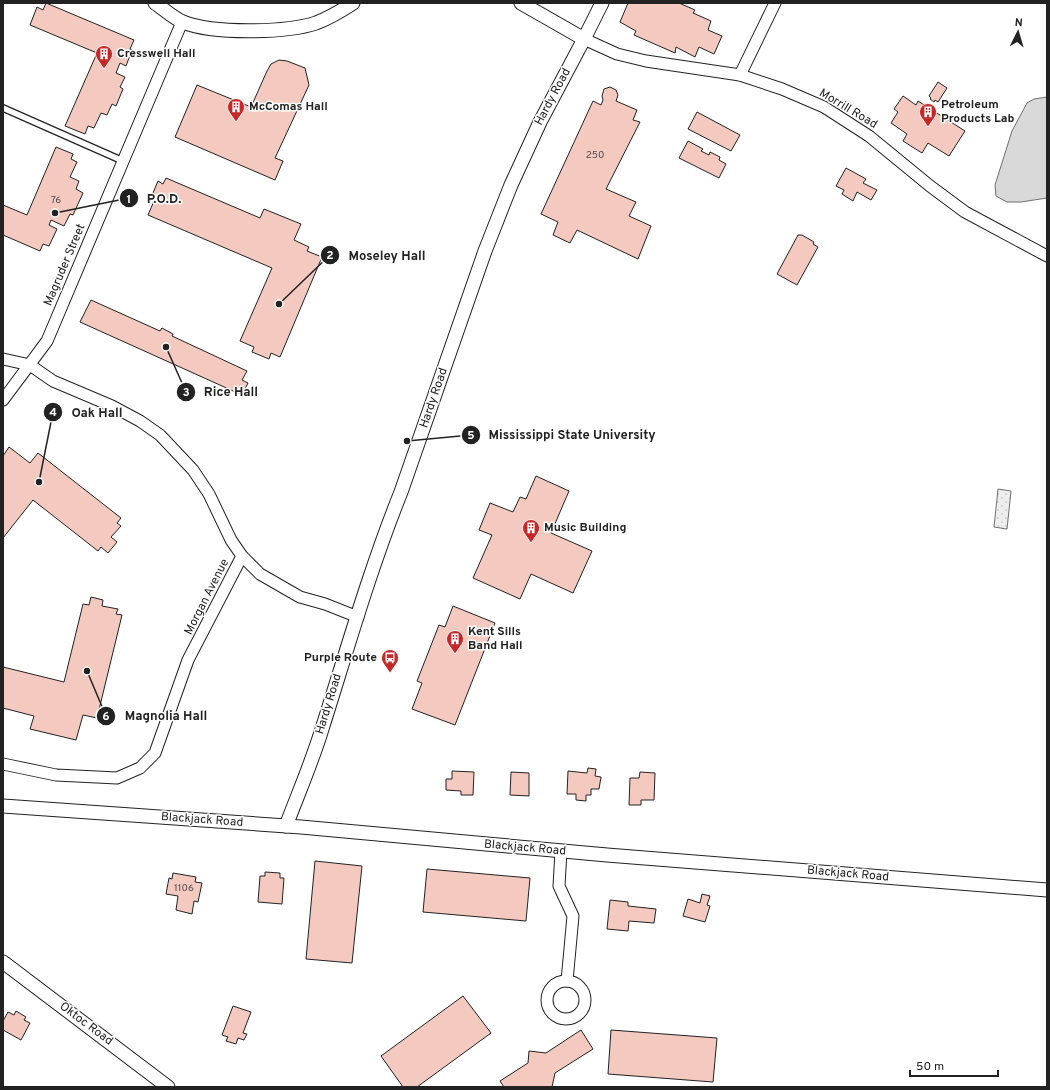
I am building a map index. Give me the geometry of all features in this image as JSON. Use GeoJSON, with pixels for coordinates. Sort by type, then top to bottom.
{"type":"FeatureCollection","features":[{"type":"Feature","properties":{"kind":"street"},"geometry":{"type":"LineString","coordinates":[[155,3],[182,22],[227,30],[265,30],[299,27],[330,17],[353,3]]}},
{"type":"Feature","properties":{"kind":"street"},"geometry":{"type":"LineString","coordinates":[[521,3],[584,39]]}},
{"type":"Feature","properties":{"kind":"street","name":"Hardy Road"},"geometry":{"type":"LineString","coordinates":[[286,826],[322,729],[389,521],[485,251],[540,122],[602,3]]}},
{"type":"Feature","properties":{"kind":"street"},"geometry":{"type":"LineString","coordinates":[[740,75],[775,3]]}},
{"type":"Feature","properties":{"kind":"street","name":"Magruder Street"},"geometry":{"type":"LineString","coordinates":[[3,400],[47,341],[182,22]]}},
{"type":"Feature","properties":{"kind":"street","name":"Morrill Road"},"geometry":{"type":"LineString","coordinates":[[584,39],[618,54],[646,61],[740,75],[782,89],[824,107],[869,136],[930,186],[965,212],[1047,256]]}},
{"type":"Feature","properties":{"kind":"street"},"geometry":{"type":"LineString","coordinates":[[3,359],[30,365]]}},
{"type":"Feature","properties":{"kind":"street","name":"Morgan Avenue"},"geometry":{"type":"LineString","coordinates":[[3,764],[56,775],[117,778],[140,768],[155,753],[188,660],[242,556],[231,540],[209,494],[193,470],[160,435],[140,421],[112,406],[54,381],[30,365]]}},
{"type":"Feature","properties":{"kind":"street"},"geometry":{"type":"LineString","coordinates":[[242,556],[260,574],[300,597],[358,616]]}},
{"type":"Feature","properties":{"kind":"street","name":"Blackjack Road"},"geometry":{"type":"LineString","coordinates":[[3,806],[286,826],[561,851],[1047,890]]}},
{"type":"Feature","properties":{"kind":"street"},"geometry":{"type":"LineString","coordinates":[[561,851],[559,886],[573,916],[567,981]]}},
{"type":"Feature","properties":{"kind":"street","name":"Oktoc Road"},"geometry":{"type":"LineString","coordinates":[[3,962],[168,1087]]}},
{"type":"Feature","properties":{"kind":"lane"},"geometry":{"type":"LineString","coordinates":[[3,108],[123,161]]}},
{"type":"Feature","properties":{"kind":"shaded area"},"geometry":{"type":"Polygon","coordinates":[[[1047,97],[1047,198],[1021,202],[1007,202],[996,196],[995,185],[1012,131],[1027,103],[1034,99],[1047,97]]]}},
{"type":"Feature","properties":{"kind":"shaded area"},"geometry":{"type":"Polygon","coordinates":[[[998,489],[1011,491],[1007,529],[994,527],[998,489]]]}},
{"type":"Feature","properties":{"kind":"building","name":"Cresswell Hall"},"geometry":{"type":"Polygon","coordinates":[[[46,3],[134,40],[126,66],[120,63],[116,73],[125,77],[120,87],[123,89],[116,106],[112,104],[107,115],[101,113],[94,128],[88,126],[85,134],[65,126],[97,53],[30,25],[37,7],[43,10],[46,3]]]}},
{"type":"Feature","properties":{"kind":"building"},"geometry":{"type":"Polygon","coordinates":[[[628,3],[679,3],[695,10],[693,13],[711,21],[708,30],[722,36],[714,54],[699,47],[695,57],[676,47],[675,53],[634,35],[636,31],[620,22],[628,3]]]}},
{"type":"Feature","properties":{"kind":"building","name":"McComas Hall"},"geometry":{"type":"Polygon","coordinates":[[[279,60],[287,61],[305,68],[309,85],[275,158],[283,161],[275,180],[175,137],[197,85],[251,107],[271,64],[279,60]]]}},
{"type":"Feature","properties":{"kind":"building"},"geometry":{"type":"Polygon","coordinates":[[[938,82],[947,88],[938,102],[935,100],[934,102],[929,96],[938,82]]]}},
{"type":"Feature","properties":{"kind":"building"},"geometry":{"type":"Polygon","coordinates":[[[610,87],[616,90],[618,95],[616,101],[637,110],[633,120],[640,122],[606,189],[636,202],[629,216],[651,226],[638,259],[577,230],[570,243],[553,235],[558,222],[541,214],[593,101],[601,105],[604,89],[610,87]]]}},
{"type":"Feature","properties":{"kind":"building","name":"Petroleum Products Lab"},"geometry":{"type":"Polygon","coordinates":[[[903,96],[916,105],[918,101],[965,131],[949,156],[928,143],[922,153],[903,141],[907,134],[891,123],[898,112],[894,109],[903,96]]]}},
{"type":"Feature","properties":{"kind":"building"},"geometry":{"type":"Polygon","coordinates":[[[697,112],[740,135],[731,151],[688,129],[697,112]]]}},
{"type":"Feature","properties":{"kind":"building"},"geometry":{"type":"Polygon","coordinates":[[[688,141],[703,149],[701,151],[709,155],[710,152],[720,157],[719,160],[726,164],[719,178],[679,158],[688,141]]]}},
{"type":"Feature","properties":{"kind":"building"},"geometry":{"type":"Polygon","coordinates":[[[56,147],[73,154],[71,159],[77,162],[70,177],[79,181],[76,189],[83,193],[73,215],[70,214],[64,226],[51,220],[49,225],[57,229],[49,246],[43,244],[40,251],[3,235],[3,205],[27,215],[56,147]]]}},
{"type":"Feature","properties":{"kind":"building"},"geometry":{"type":"Polygon","coordinates":[[[846,168],[866,179],[863,183],[877,190],[871,200],[857,192],[853,201],[842,194],[844,190],[836,186],[846,168]]]}},
{"type":"Feature","properties":{"kind":"building"},"geometry":{"type":"Polygon","coordinates":[[[166,178],[260,218],[264,209],[301,224],[294,240],[309,247],[307,251],[322,257],[280,357],[271,353],[269,359],[252,352],[254,347],[240,341],[272,268],[148,215],[154,201],[150,200],[158,181],[163,184],[166,178]]]}},
{"type":"Feature","properties":{"kind":"building"},"geometry":{"type":"Polygon","coordinates":[[[798,235],[802,235],[814,242],[813,244],[818,247],[797,285],[777,274],[798,235]]]}},
{"type":"Feature","properties":{"kind":"building"},"geometry":{"type":"Polygon","coordinates":[[[91,300],[160,331],[162,328],[173,334],[172,336],[247,371],[242,380],[248,383],[242,395],[80,322],[91,300]]]}},
{"type":"Feature","properties":{"kind":"building"},"geometry":{"type":"Polygon","coordinates":[[[9,447],[30,463],[38,453],[121,518],[117,523],[121,526],[111,537],[117,542],[108,553],[101,547],[98,551],[33,500],[3,538],[3,456],[9,447]]]}},
{"type":"Feature","properties":{"kind":"building","name":"Music Building"},"geometry":{"type":"Polygon","coordinates":[[[536,476],[569,491],[551,533],[592,551],[573,593],[531,574],[520,599],[473,578],[492,535],[479,530],[490,503],[513,512],[520,497],[526,499],[536,476]]]}},
{"type":"Feature","properties":{"kind":"building"},"geometry":{"type":"Polygon","coordinates":[[[91,597],[103,600],[102,606],[118,609],[116,614],[122,615],[97,718],[83,715],[76,740],[30,729],[34,716],[3,708],[3,667],[64,682],[83,604],[89,605],[91,597]]]}},
{"type":"Feature","properties":{"kind":"building","name":"Kent Sills Band Hall"},"geometry":{"type":"Polygon","coordinates":[[[453,606],[495,623],[455,725],[412,709],[422,683],[417,681],[439,625],[445,627],[453,606]]]}},
{"type":"Feature","properties":{"kind":"building"},"geometry":{"type":"Polygon","coordinates":[[[588,768],[596,769],[595,776],[601,777],[599,789],[591,789],[591,795],[586,795],[586,801],[576,800],[576,794],[567,794],[568,771],[587,773],[588,768]]]}},
{"type":"Feature","properties":{"kind":"building"},"geometry":{"type":"Polygon","coordinates":[[[452,771],[474,772],[473,795],[461,795],[461,791],[446,790],[446,779],[452,779],[452,771]]]}},
{"type":"Feature","properties":{"kind":"building"},"geometry":{"type":"Polygon","coordinates":[[[511,772],[529,773],[529,796],[510,795],[511,772]]]}},
{"type":"Feature","properties":{"kind":"building"},"geometry":{"type":"Polygon","coordinates":[[[640,772],[655,773],[654,800],[641,800],[641,805],[629,805],[630,778],[639,778],[640,772]]]}},
{"type":"Feature","properties":{"kind":"building"},"geometry":{"type":"Polygon","coordinates":[[[315,861],[362,866],[352,963],[306,959],[315,861]]]}},
{"type":"Feature","properties":{"kind":"building"},"geometry":{"type":"Polygon","coordinates":[[[427,869],[530,878],[526,921],[423,912],[427,869]]]}},
{"type":"Feature","properties":{"kind":"building"},"geometry":{"type":"Polygon","coordinates":[[[265,872],[280,873],[280,878],[284,878],[282,904],[258,902],[260,876],[265,876],[265,872]]]}},
{"type":"Feature","properties":{"kind":"building"},"geometry":{"type":"Polygon","coordinates":[[[173,873],[196,877],[195,882],[202,883],[198,902],[194,901],[192,914],[176,910],[178,896],[166,894],[169,878],[172,879],[173,873]]]}},
{"type":"Feature","properties":{"kind":"building"},"geometry":{"type":"Polygon","coordinates":[[[702,894],[710,896],[707,905],[710,906],[705,922],[683,916],[688,899],[700,903],[702,894]]]}},
{"type":"Feature","properties":{"kind":"building"},"geometry":{"type":"Polygon","coordinates":[[[610,900],[628,902],[628,906],[656,909],[654,923],[629,921],[628,931],[607,929],[610,900]]]}},
{"type":"Feature","properties":{"kind":"building"},"geometry":{"type":"Polygon","coordinates":[[[463,996],[491,1033],[417,1087],[403,1087],[381,1056],[463,996]]]}},
{"type":"Feature","properties":{"kind":"building"},"geometry":{"type":"Polygon","coordinates":[[[233,1006],[251,1012],[243,1033],[247,1034],[244,1040],[238,1038],[236,1044],[226,1041],[228,1037],[222,1035],[233,1006]]]}},
{"type":"Feature","properties":{"kind":"building"},"geometry":{"type":"Polygon","coordinates":[[[16,1011],[26,1017],[24,1020],[30,1023],[21,1040],[3,1030],[3,1021],[8,1012],[14,1015],[16,1011]]]}},
{"type":"Feature","properties":{"kind":"building"},"geometry":{"type":"Polygon","coordinates":[[[581,1030],[593,1049],[555,1073],[552,1087],[504,1087],[500,1081],[528,1063],[529,1051],[546,1053],[581,1030]]]}},
{"type":"Feature","properties":{"kind":"building"},"geometry":{"type":"Polygon","coordinates":[[[611,1030],[717,1038],[713,1082],[608,1074],[611,1030]]]}},
{"type":"Feature","properties":{"kind":"place","name":"Cresswell Hall"},"geometry":{"type":"Point","coordinates":[104,69]}},
{"type":"Feature","properties":{"kind":"place","name":"McComas Hall"},"geometry":{"type":"Point","coordinates":[236,122]}},
{"type":"Feature","properties":{"kind":"place","name":"Petroleum Products Lab"},"geometry":{"type":"Point","coordinates":[928,127]}},
{"type":"Feature","properties":{"kind":"place","name":"P.O.D."},"geometry":{"type":"Point","coordinates":[55,213]}},
{"type":"Feature","properties":{"kind":"place","name":"Moseley Hall"},"geometry":{"type":"Point","coordinates":[279,304]}},
{"type":"Feature","properties":{"kind":"place","name":"Rice Hall"},"geometry":{"type":"Point","coordinates":[166,347]}},
{"type":"Feature","properties":{"kind":"place","name":"Mississippi State University"},"geometry":{"type":"Point","coordinates":[407,441]}},
{"type":"Feature","properties":{"kind":"place","name":"Oak Hall"},"geometry":{"type":"Point","coordinates":[39,482]}},
{"type":"Feature","properties":{"kind":"place","name":"Music Building"},"geometry":{"type":"Point","coordinates":[531,543]}},
{"type":"Feature","properties":{"kind":"place","name":"Kent Sills Band Hall"},"geometry":{"type":"Point","coordinates":[455,654]}},
{"type":"Feature","properties":{"kind":"place","name":"Magnolia Hall"},"geometry":{"type":"Point","coordinates":[87,671]}},
{"type":"Feature","properties":{"kind":"place","name":"Purple Route"},"geometry":{"type":"Point","coordinates":[390,673]}}]}
